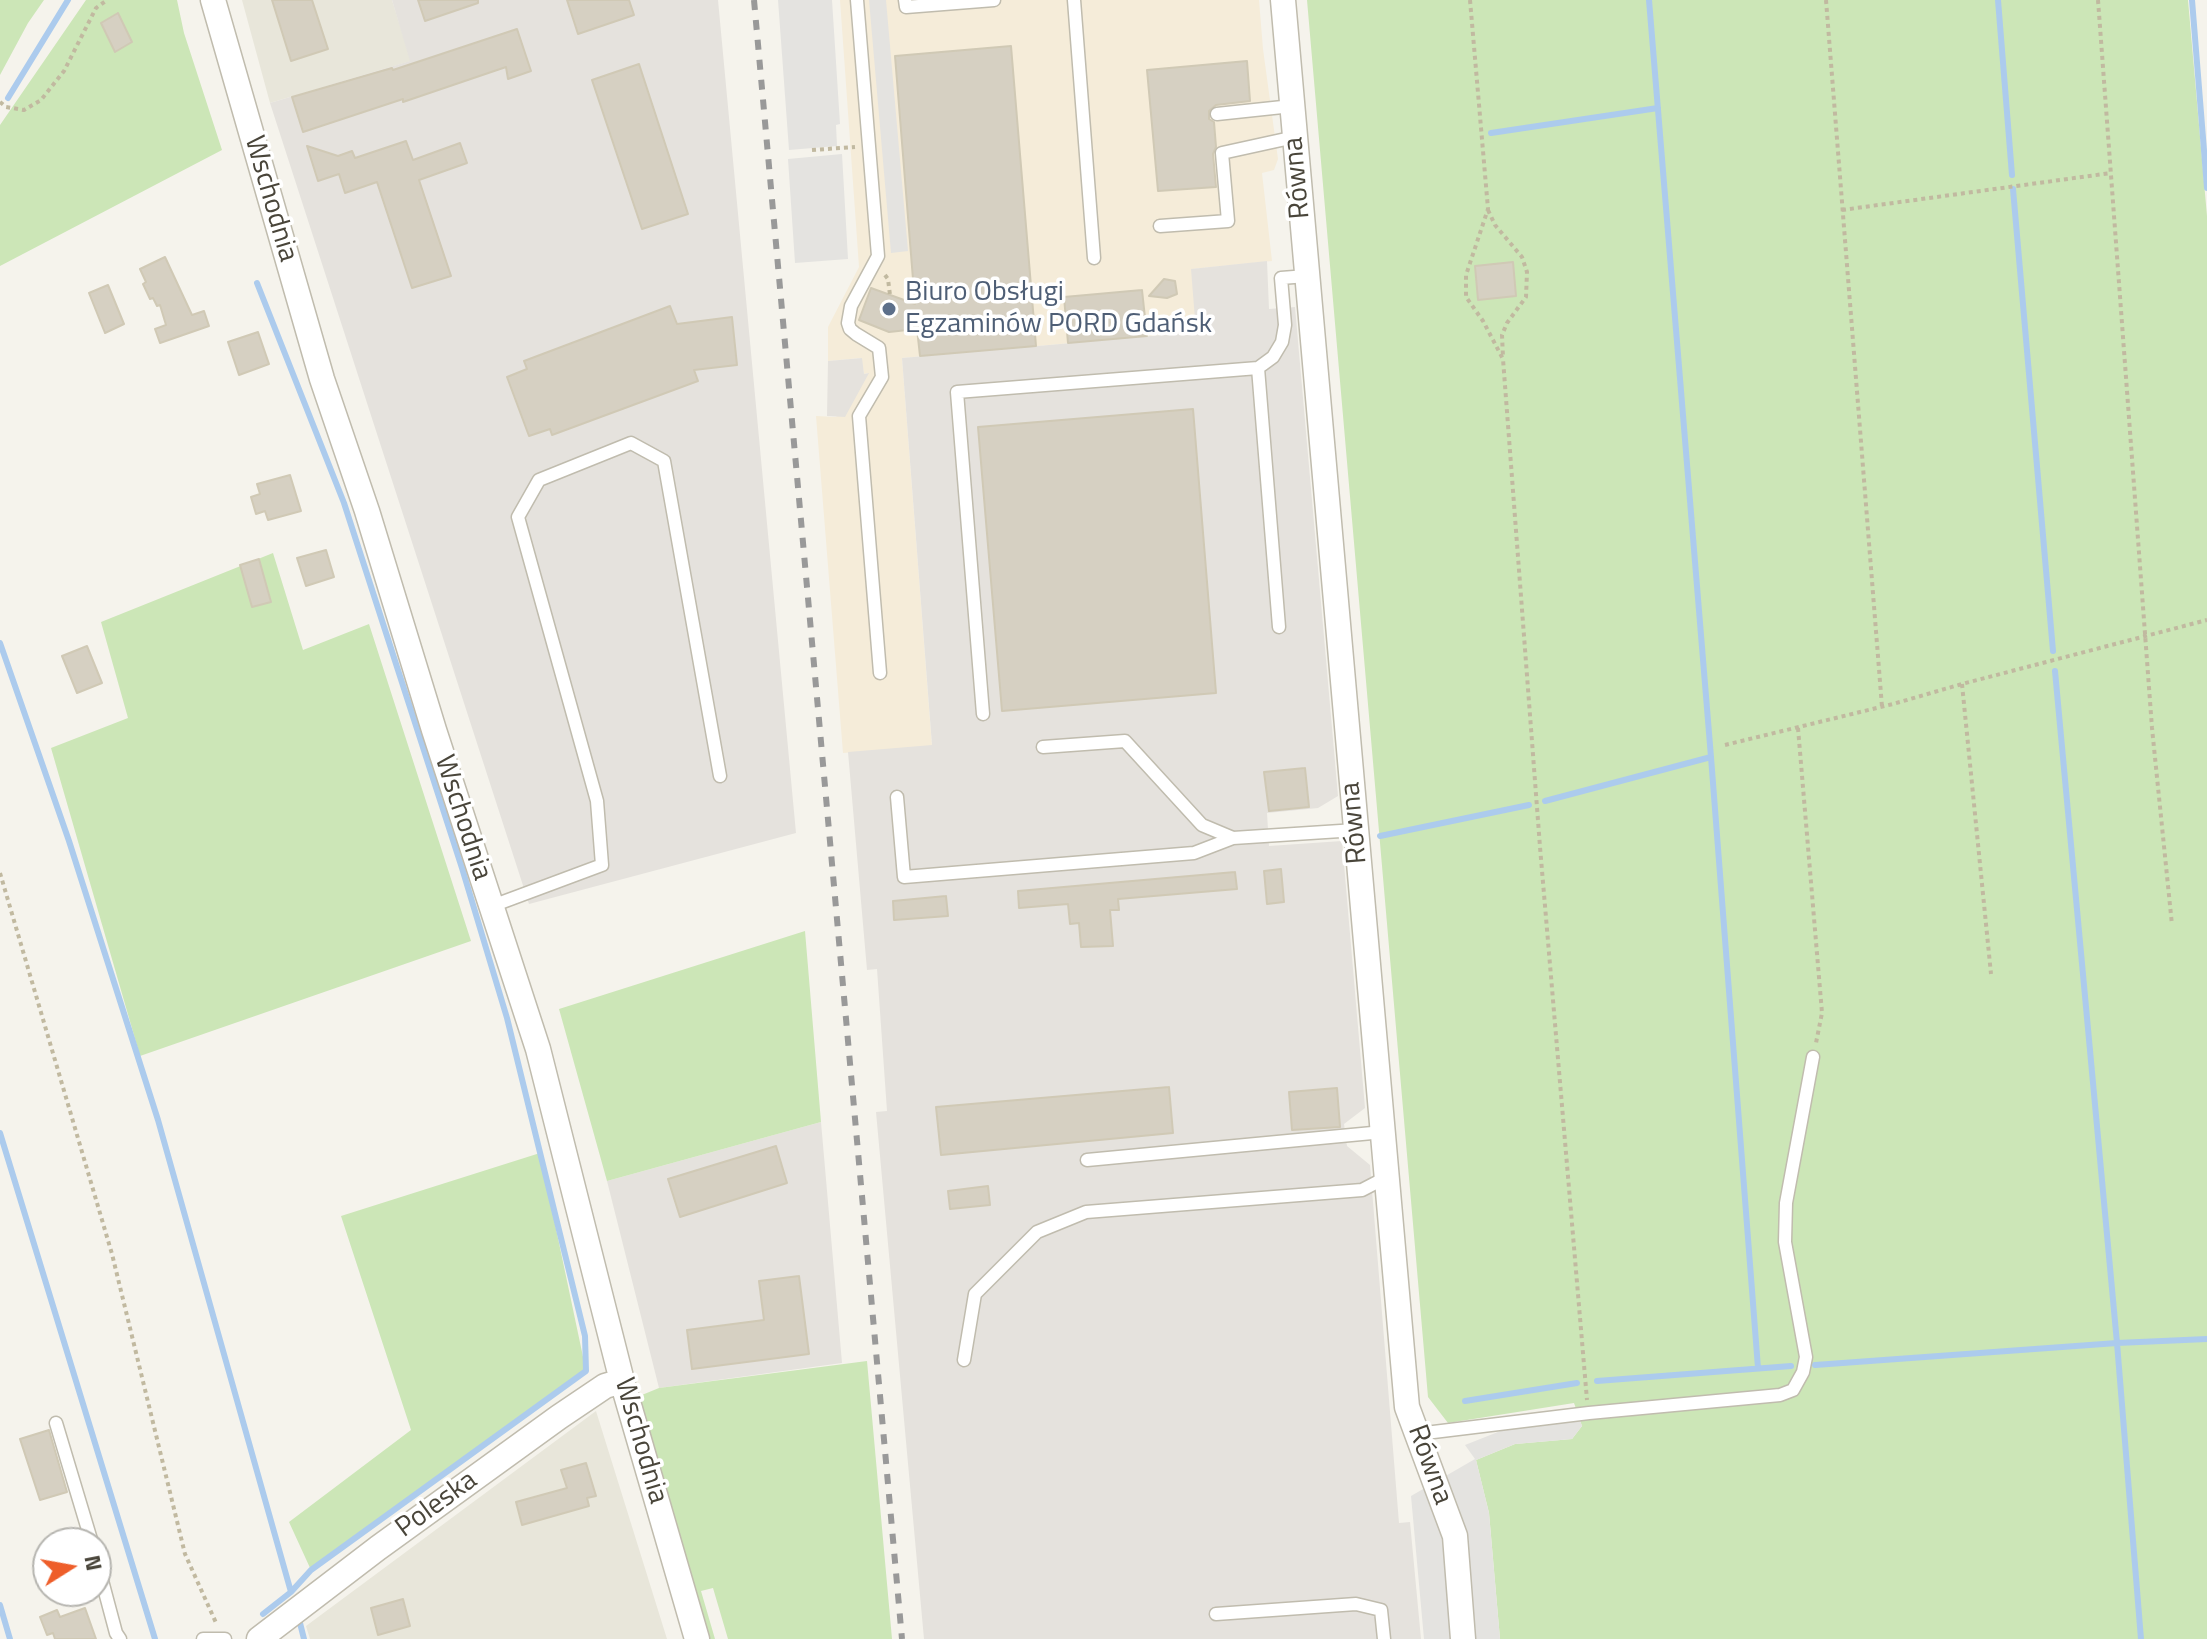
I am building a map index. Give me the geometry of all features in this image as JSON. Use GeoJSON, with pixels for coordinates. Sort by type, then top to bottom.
{"type":"FeatureCollection","features":[{"type":"Feature","properties":{"kind":"street","name":"Wschodnia"},"geometry":{"type":"LineString","coordinates":[[213,0],[322,379],[538,1049],[622,1381],[697,1639]]}},
{"type":"Feature","properties":{"kind":"street","name":"Równa"},"geometry":{"type":"LineString","coordinates":[[1283,0],[1407,1407],[1455,1536],[1463,1639]]}},
{"type":"Feature","properties":{"kind":"street","name":"Poleska"},"geometry":{"type":"LineString","coordinates":[[259,1639],[559,1417],[605,1386],[622,1381]]}},
{"type":"Feature","properties":{"kind":"lane"},"geometry":{"type":"LineString","coordinates":[[857,0],[878,256],[851,306],[848,323],[856,334],[879,348],[882,377],[859,416],[880,673]]}},
{"type":"Feature","properties":{"kind":"lane"},"geometry":{"type":"LineString","coordinates":[[905,0],[906,7],[994,0]]}},
{"type":"Feature","properties":{"kind":"lane"},"geometry":{"type":"LineString","coordinates":[[1074,0],[1094,258]]}},
{"type":"Feature","properties":{"kind":"lane"},"geometry":{"type":"LineString","coordinates":[[1217,114],[1292,106]]}},
{"type":"Feature","properties":{"kind":"lane"},"geometry":{"type":"LineString","coordinates":[[1160,226],[1228,221],[1222,153],[1295,137]]}},
{"type":"Feature","properties":{"kind":"lane"},"geometry":{"type":"LineString","coordinates":[[983,714],[957,392],[1258,368],[1273,357],[1282,342],[1285,325],[1281,278],[1307,276]]}},
{"type":"Feature","properties":{"kind":"lane"},"geometry":{"type":"LineString","coordinates":[[1258,368],[1279,627]]}},
{"type":"Feature","properties":{"kind":"lane"},"geometry":{"type":"LineString","coordinates":[[492,906],[602,865],[597,801],[518,517],[539,480],[631,443],[664,461],[720,776]]}},
{"type":"Feature","properties":{"kind":"lane"},"geometry":{"type":"LineString","coordinates":[[1043,747],[1125,741],[1202,825],[1233,838]]}},
{"type":"Feature","properties":{"kind":"lane"},"geometry":{"type":"LineString","coordinates":[[897,797],[904,877],[1194,853],[1233,838],[1356,830]]}},
{"type":"Feature","properties":{"kind":"lane"},"geometry":{"type":"LineString","coordinates":[[1417,1434],[1589,1413],[1780,1395],[1793,1390],[1803,1372],[1806,1357],[1785,1242],[1786,1203],[1813,1057]]}},
{"type":"Feature","properties":{"kind":"lane"},"geometry":{"type":"LineString","coordinates":[[1087,1160],[1383,1132]]}},
{"type":"Feature","properties":{"kind":"lane"},"geometry":{"type":"LineString","coordinates":[[964,1360],[975,1294],[1037,1232],[1086,1212],[1362,1190],[1387,1177]]}},
{"type":"Feature","properties":{"kind":"lane"},"geometry":{"type":"LineString","coordinates":[[56,1423],[87,1527]]}},
{"type":"Feature","properties":{"kind":"lane"},"geometry":{"type":"LineString","coordinates":[[1216,1614],[1356,1604],[1381,1610],[1384,1639]]}},
{"type":"Feature","properties":{"kind":"lane"},"geometry":{"type":"LineString","coordinates":[[109,1607],[120,1639]]}},
{"type":"Feature","properties":{"kind":"lane"},"geometry":{"type":"LineString","coordinates":[[203,1639],[224,1639]]}},
{"type":"Feature","properties":{"kind":"path"},"geometry":{"type":"LineString","coordinates":[[0,102],[6,107],[24,110],[41,100],[64,71],[96,8],[107,0]]}},
{"type":"Feature","properties":{"kind":"path"},"geometry":{"type":"LineString","coordinates":[[1470,0],[1488,209],[1495,225],[1522,257],[1527,272],[1526,297],[1502,335],[1503,359],[1540,847],[1589,1413]]}},
{"type":"Feature","properties":{"kind":"path"},"geometry":{"type":"LineString","coordinates":[[1826,0],[1882,707]]}},
{"type":"Feature","properties":{"kind":"path"},"geometry":{"type":"LineString","coordinates":[[2098,0],[2152,728],[2172,925]]}},
{"type":"Feature","properties":{"kind":"path"},"geometry":{"type":"LineString","coordinates":[[812,150],[857,147]]}},
{"type":"Feature","properties":{"kind":"path"},"geometry":{"type":"LineString","coordinates":[[1842,210],[2111,173]]}},
{"type":"Feature","properties":{"kind":"path"},"geometry":{"type":"LineString","coordinates":[[1488,209],[1466,275],[1466,297],[1503,359]]}},
{"type":"Feature","properties":{"kind":"path"},"geometry":{"type":"LineString","coordinates":[[1725,745],[1882,707],[2207,620]]}},
{"type":"Feature","properties":{"kind":"path"},"geometry":{"type":"LineString","coordinates":[[1962,684],[1991,974]]}},
{"type":"Feature","properties":{"kind":"path"},"geometry":{"type":"LineString","coordinates":[[1798,728],[1822,1013],[1813,1057]]}},
{"type":"Feature","properties":{"kind":"path"},"geometry":{"type":"LineString","coordinates":[[0,873],[112,1254],[185,1554],[224,1639]]}},
{"type":"Feature","properties":{"kind":"shaded area"},"geometry":{"type":"Polygon","coordinates":[[[242,0],[392,0],[411,61],[270,103],[242,0]]]}},
{"type":"Feature","properties":{"kind":"shaded area"},"geometry":{"type":"Polygon","coordinates":[[[392,0],[718,0],[796,833],[529,904],[270,103],[410,61],[392,0]]]}},
{"type":"Feature","properties":{"kind":"shaded area"},"geometry":{"type":"Polygon","coordinates":[[[778,0],[832,0],[840,124],[836,125],[837,146],[789,150],[778,0]]]}},
{"type":"Feature","properties":{"kind":"shaded area"},"geometry":{"type":"Polygon","coordinates":[[[840,0],[1259,0],[1278,159],[1274,170],[1262,173],[1272,261],[1192,269],[1197,332],[902,358],[932,746],[843,753],[816,416],[836,417],[868,373],[864,374],[861,358],[828,361],[828,327],[859,267],[840,0]]]}},
{"type":"Feature","properties":{"kind":"shaded area"},"geometry":{"type":"Polygon","coordinates":[[[869,0],[886,0],[908,251],[891,253],[869,0]]]}},
{"type":"Feature","properties":{"kind":"shaded area"},"geometry":{"type":"Polygon","coordinates":[[[842,154],[848,259],[795,263],[788,159],[842,154]]]}},
{"type":"Feature","properties":{"kind":"shaded area"},"geometry":{"type":"Polygon","coordinates":[[[1267,261],[1269,309],[1295,307],[1338,796],[1318,808],[1267,813],[1269,846],[1342,841],[1365,1108],[1344,1124],[1347,1146],[1370,1165],[1399,1523],[1410,1522],[1421,1639],[924,1639],[876,1112],[887,1111],[877,969],[867,970],[848,752],[932,745],[902,358],[1196,332],[1191,269],[1267,261]]]}},
{"type":"Feature","properties":{"kind":"shaded area"},"geometry":{"type":"Polygon","coordinates":[[[862,358],[864,374],[869,373],[845,417],[827,416],[828,361],[862,358]]]}},
{"type":"Feature","properties":{"kind":"shaded area"},"geometry":{"type":"Polygon","coordinates":[[[821,1122],[842,1363],[659,1388],[607,1181],[821,1122]]]}},
{"type":"Feature","properties":{"kind":"shaded area"},"geometry":{"type":"Polygon","coordinates":[[[596,1411],[667,1639],[310,1639],[306,1626],[596,1411]]]}},
{"type":"Feature","properties":{"kind":"shaded area"},"geometry":{"type":"Polygon","coordinates":[[[1580,1420],[1582,1426],[1572,1439],[1515,1444],[1476,1460],[1489,1513],[1500,1639],[1424,1639],[1411,1496],[1475,1459],[1465,1445],[1503,1430],[1580,1420]]]}},
{"type":"Feature","properties":{"kind":"green space"},"geometry":{"type":"Polygon","coordinates":[[[0,0],[44,0],[0,75],[0,0]]]}},
{"type":"Feature","properties":{"kind":"green space"},"geometry":{"type":"Polygon","coordinates":[[[86,0],[177,0],[184,33],[222,150],[0,266],[0,125],[86,0]]]}},
{"type":"Feature","properties":{"kind":"green space"},"geometry":{"type":"Polygon","coordinates":[[[1307,0],[2188,0],[2207,216],[2207,1639],[1500,1639],[1489,1513],[1476,1460],[1515,1444],[1572,1439],[1582,1426],[1574,1403],[1448,1423],[1428,1397],[1307,0]]]}},
{"type":"Feature","properties":{"kind":"green space"},"geometry":{"type":"Polygon","coordinates":[[[273,553],[303,650],[369,624],[471,941],[140,1056],[51,748],[128,718],[101,622],[273,553]]]}},
{"type":"Feature","properties":{"kind":"green space"},"geometry":{"type":"Polygon","coordinates":[[[805,931],[821,1122],[607,1181],[559,1009],[805,931]]]}},
{"type":"Feature","properties":{"kind":"green space"},"geometry":{"type":"Polygon","coordinates":[[[540,1153],[586,1371],[311,1570],[289,1522],[411,1430],[341,1216],[540,1153]]]}},
{"type":"Feature","properties":{"kind":"green space"},"geometry":{"type":"Polygon","coordinates":[[[867,1361],[892,1639],[728,1639],[713,1588],[701,1591],[715,1639],[706,1639],[637,1397],[659,1388],[867,1361]]]}},
{"type":"Feature","properties":{"kind":"building"},"geometry":{"type":"Polygon","coordinates":[[[272,0],[312,0],[328,49],[291,61],[272,0]]]}},
{"type":"Feature","properties":{"kind":"building"},"geometry":{"type":"Polygon","coordinates":[[[418,0],[478,0],[478,3],[425,21],[418,0]]]}},
{"type":"Feature","properties":{"kind":"building"},"geometry":{"type":"Polygon","coordinates":[[[567,0],[629,0],[634,15],[578,34],[567,0]]]}},
{"type":"Feature","properties":{"kind":"building"},"geometry":{"type":"Polygon","coordinates":[[[118,13],[132,42],[115,52],[101,23],[118,13]]]}},
{"type":"Feature","properties":{"kind":"building"},"geometry":{"type":"Polygon","coordinates":[[[517,29],[531,71],[508,79],[506,67],[303,132],[292,97],[393,70],[517,29]]]}},
{"type":"Feature","properties":{"kind":"building"},"geometry":{"type":"Polygon","coordinates":[[[1011,46],[1036,346],[920,356],[917,329],[889,332],[859,320],[871,288],[915,304],[895,56],[1011,46]]]}},
{"type":"Feature","properties":{"kind":"building"},"geometry":{"type":"Polygon","coordinates":[[[1247,61],[1250,101],[1216,105],[1209,111],[1209,119],[1214,122],[1216,187],[1158,191],[1147,70],[1247,61]]]}},
{"type":"Feature","properties":{"kind":"building"},"geometry":{"type":"Polygon","coordinates":[[[639,64],[688,214],[642,229],[592,80],[639,64]]]}},
{"type":"Feature","properties":{"kind":"building"},"geometry":{"type":"Polygon","coordinates":[[[406,141],[413,160],[460,143],[467,163],[419,180],[451,276],[412,288],[377,182],[345,193],[339,174],[318,181],[307,146],[338,156],[352,151],[355,158],[406,141]]]}},
{"type":"Feature","properties":{"kind":"building"},"geometry":{"type":"Polygon","coordinates":[[[165,257],[192,315],[204,311],[209,326],[160,343],[155,329],[166,325],[160,305],[157,306],[153,298],[150,299],[143,284],[146,282],[140,269],[165,257]]]}},
{"type":"Feature","properties":{"kind":"building"},"geometry":{"type":"Polygon","coordinates":[[[1513,262],[1516,296],[1478,300],[1475,266],[1513,262]]]}},
{"type":"Feature","properties":{"kind":"building"},"geometry":{"type":"Polygon","coordinates":[[[1164,279],[1175,281],[1177,294],[1167,298],[1149,296],[1164,279]]]}},
{"type":"Feature","properties":{"kind":"building"},"geometry":{"type":"Polygon","coordinates":[[[108,285],[124,324],[105,333],[89,293],[108,285]]]}},
{"type":"Feature","properties":{"kind":"building"},"geometry":{"type":"Polygon","coordinates":[[[1142,290],[1147,336],[1068,343],[1064,297],[1142,290]]]}},
{"type":"Feature","properties":{"kind":"building"},"geometry":{"type":"Polygon","coordinates":[[[670,306],[677,324],[732,317],[737,365],[694,370],[698,381],[552,435],[550,429],[529,436],[507,377],[527,369],[524,361],[670,306]]]}},
{"type":"Feature","properties":{"kind":"building"},"geometry":{"type":"Polygon","coordinates":[[[258,332],[269,364],[239,375],[228,342],[258,332]]]}},
{"type":"Feature","properties":{"kind":"building"},"geometry":{"type":"Polygon","coordinates":[[[1193,409],[1216,693],[1002,711],[978,427],[1193,409]]]}},
{"type":"Feature","properties":{"kind":"building"},"geometry":{"type":"Polygon","coordinates":[[[290,475],[301,511],[268,520],[265,511],[256,514],[251,497],[260,494],[257,484],[290,475]]]}},
{"type":"Feature","properties":{"kind":"building"},"geometry":{"type":"Polygon","coordinates":[[[326,550],[334,577],[306,586],[297,558],[326,550]]]}},
{"type":"Feature","properties":{"kind":"building"},"geometry":{"type":"Polygon","coordinates":[[[259,559],[271,602],[252,607],[240,565],[259,559]]]}},
{"type":"Feature","properties":{"kind":"building"},"geometry":{"type":"Polygon","coordinates":[[[87,646],[102,683],[77,693],[62,656],[87,646]]]}},
{"type":"Feature","properties":{"kind":"building"},"geometry":{"type":"Polygon","coordinates":[[[1305,768],[1309,807],[1269,811],[1264,772],[1305,768]]]}},
{"type":"Feature","properties":{"kind":"building"},"geometry":{"type":"Polygon","coordinates":[[[1281,869],[1284,902],[1267,904],[1264,871],[1281,869]]]}},
{"type":"Feature","properties":{"kind":"building"},"geometry":{"type":"Polygon","coordinates":[[[1235,872],[1237,889],[1118,899],[1119,910],[1110,910],[1113,946],[1081,947],[1079,923],[1070,924],[1068,904],[1019,908],[1018,891],[1235,872]]]}},
{"type":"Feature","properties":{"kind":"building"},"geometry":{"type":"Polygon","coordinates":[[[946,896],[948,916],[894,920],[893,901],[946,896]]]}},
{"type":"Feature","properties":{"kind":"building"},"geometry":{"type":"Polygon","coordinates":[[[1169,1087],[1173,1133],[941,1155],[936,1107],[1169,1087]]]}},
{"type":"Feature","properties":{"kind":"building"},"geometry":{"type":"Polygon","coordinates":[[[1337,1088],[1340,1127],[1292,1130],[1289,1092],[1337,1088]]]}},
{"type":"Feature","properties":{"kind":"building"},"geometry":{"type":"Polygon","coordinates":[[[776,1146],[787,1183],[680,1217],[668,1179],[776,1146]]]}},
{"type":"Feature","properties":{"kind":"building"},"geometry":{"type":"Polygon","coordinates":[[[988,1186],[990,1205],[950,1209],[948,1191],[988,1186]]]}},
{"type":"Feature","properties":{"kind":"building"},"geometry":{"type":"Polygon","coordinates":[[[799,1276],[809,1354],[692,1369],[687,1330],[764,1320],[759,1281],[799,1276]]]}},
{"type":"Feature","properties":{"kind":"building"},"geometry":{"type":"Polygon","coordinates":[[[49,1430],[67,1492],[40,1500],[20,1439],[49,1430]]]}},
{"type":"Feature","properties":{"kind":"building"},"geometry":{"type":"Polygon","coordinates":[[[586,1463],[596,1496],[587,1498],[589,1506],[522,1525],[516,1502],[567,1488],[561,1470],[586,1463]]]}},
{"type":"Feature","properties":{"kind":"building"},"geometry":{"type":"Polygon","coordinates":[[[403,1599],[410,1626],[378,1635],[371,1608],[403,1599]]]}},
{"type":"Feature","properties":{"kind":"building"},"geometry":{"type":"Polygon","coordinates":[[[85,1608],[96,1639],[55,1639],[53,1633],[47,1635],[40,1617],[57,1610],[60,1617],[85,1608]]]}},
{"type":"Feature","properties":{"kind":"waterway"},"geometry":{"type":"LineString","coordinates":[[8,98],[68,0]]}},
{"type":"Feature","properties":{"kind":"waterway"},"geometry":{"type":"LineString","coordinates":[[1649,0],[1758,1368]]}},
{"type":"Feature","properties":{"kind":"waterway"},"geometry":{"type":"LineString","coordinates":[[1998,0],[2012,175]]}},
{"type":"Feature","properties":{"kind":"waterway"},"geometry":{"type":"LineString","coordinates":[[2192,0],[2207,188]]}},
{"type":"Feature","properties":{"kind":"waterway"},"geometry":{"type":"LineString","coordinates":[[1491,133],[1658,108]]}},
{"type":"Feature","properties":{"kind":"waterway"},"geometry":{"type":"LineString","coordinates":[[2013,189],[2053,651]]}},
{"type":"Feature","properties":{"kind":"waterway"},"geometry":{"type":"LineString","coordinates":[[257,283],[344,503],[462,868],[507,1018],[585,1336],[586,1371],[311,1570],[291,1592],[263,1614]]}},
{"type":"Feature","properties":{"kind":"waterway"},"geometry":{"type":"LineString","coordinates":[[0,643],[69,841],[158,1120],[291,1592]]}},
{"type":"Feature","properties":{"kind":"waterway"},"geometry":{"type":"LineString","coordinates":[[2055,671],[2141,1639]]}},
{"type":"Feature","properties":{"kind":"waterway"},"geometry":{"type":"LineString","coordinates":[[1545,801],[1711,757]]}},
{"type":"Feature","properties":{"kind":"waterway"},"geometry":{"type":"LineString","coordinates":[[1380,836],[1529,805]]}},
{"type":"Feature","properties":{"kind":"waterway"},"geometry":{"type":"LineString","coordinates":[[0,1133],[155,1639]]}},
{"type":"Feature","properties":{"kind":"waterway"},"geometry":{"type":"LineString","coordinates":[[1815,1365],[2207,1339]]}},
{"type":"Feature","properties":{"kind":"waterway"},"geometry":{"type":"LineString","coordinates":[[1597,1381],[1791,1366]]}},
{"type":"Feature","properties":{"kind":"waterway"},"geometry":{"type":"LineString","coordinates":[[1465,1401],[1577,1383]]}},
{"type":"Feature","properties":{"kind":"waterway"},"geometry":{"type":"LineString","coordinates":[[0,1605],[10,1639]]}},
{"type":"Feature","properties":{"kind":"waterway"},"geometry":{"type":"LineString","coordinates":[[299,1619],[304,1639]]}},
{"type":"Feature","properties":{"kind":"railway"},"geometry":{"type":"LineString","coordinates":[[754,0],[902,1639]]}},
{"type":"Feature","properties":{"kind":"place","name":"Biuro Obsługi Egzaminów PORD Gdańsk"},"geometry":{"type":"Point","coordinates":[889,309]}}]}
